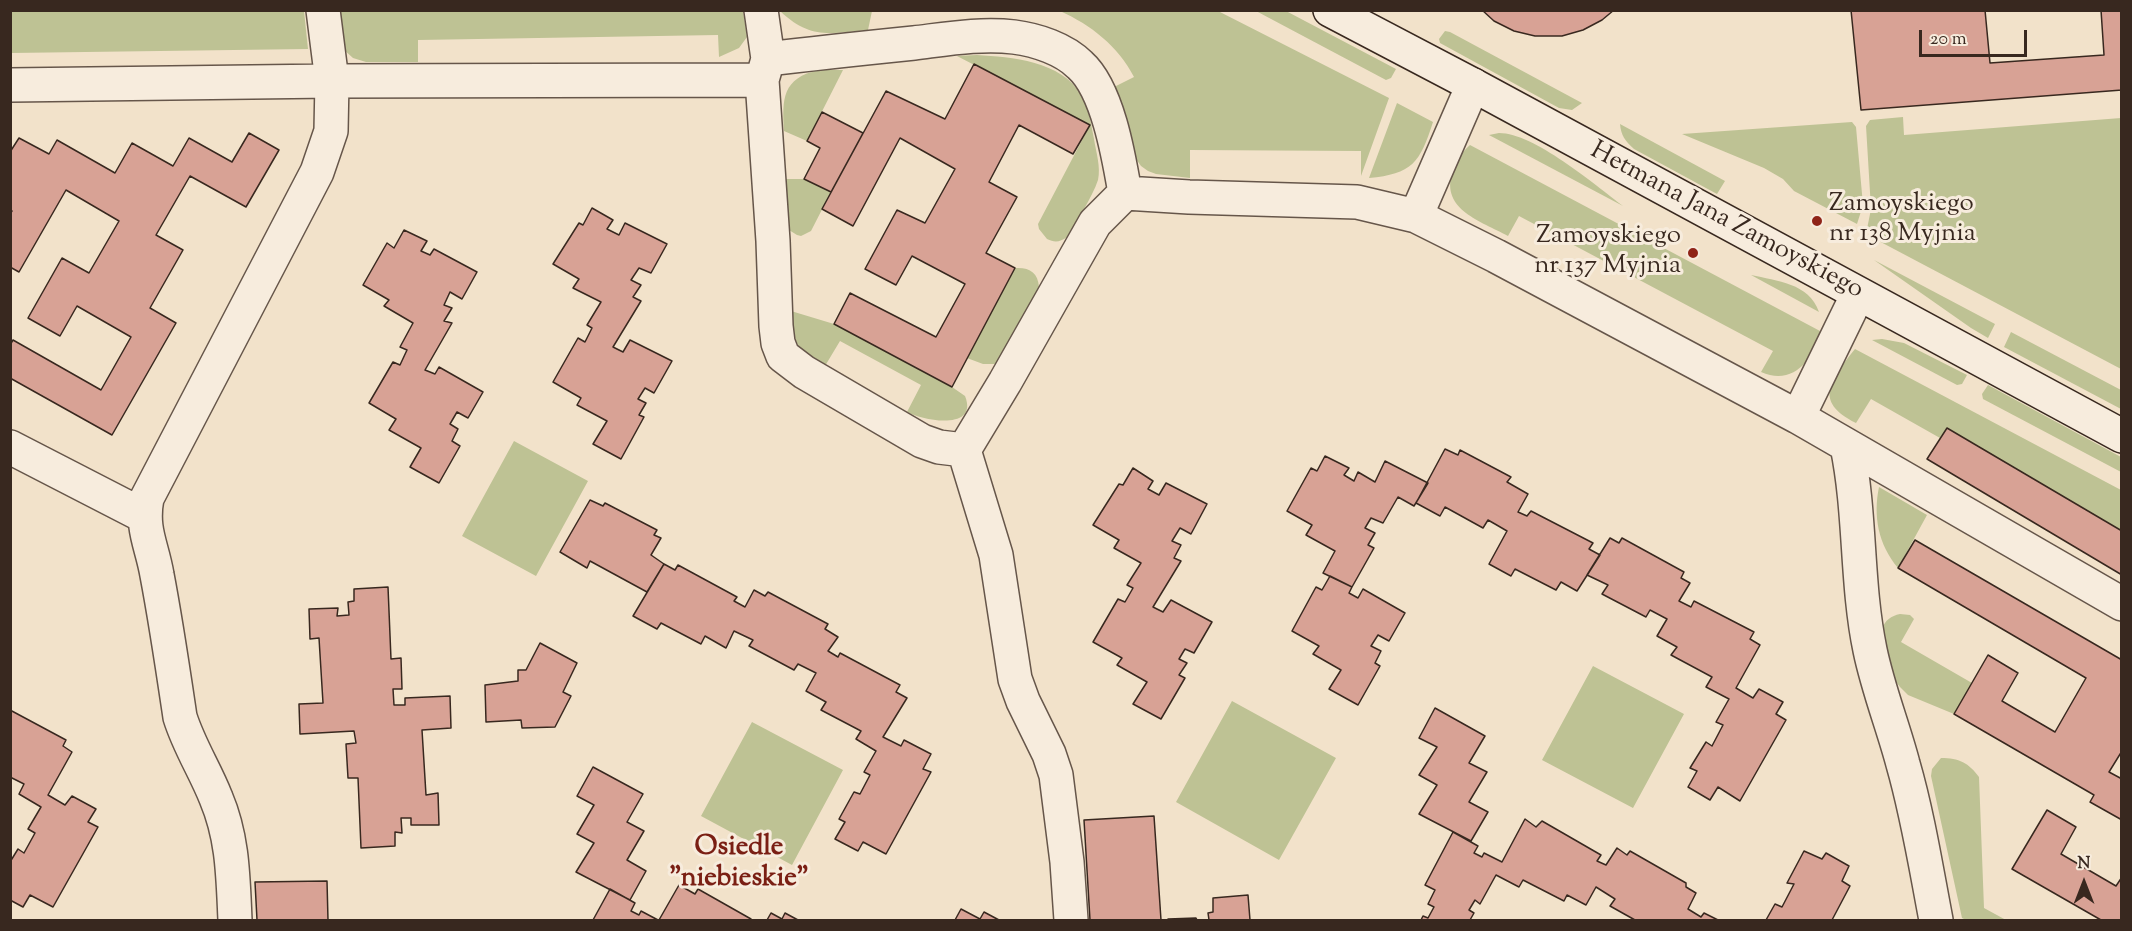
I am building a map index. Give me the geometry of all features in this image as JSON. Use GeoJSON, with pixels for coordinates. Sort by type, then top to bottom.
{"type":"FeatureCollection","features":[{"type":"Feature","properties":{"kind":"street"},"geometry":{"type":"LineString","coordinates":[[235,921],[232,854],[216,797],[185,734],[180,717],[157,573],[144,516],[147,498],[316,172],[331,131],[332,81],[323,10]]}},
{"type":"Feature","properties":{"kind":"street"},"geometry":{"type":"LineString","coordinates":[[761,10],[776,326],[778,343],[783,356],[804,372],[922,441],[939,447],[964,450]]}},
{"type":"Feature","properties":{"kind":"street","name":"Hetmana Jana Zamoyskiego"},"geometry":{"type":"LineString","coordinates":[[1330,10],[2121,436]]}},
{"type":"Feature","properties":{"kind":"street"},"geometry":{"type":"LineString","coordinates":[[10,85],[332,81],[765,69],[990,36],[1015,37],[1039,42],[1061,52],[1082,66],[1095,86],[1110,121],[1125,193]]}},
{"type":"Feature","properties":{"kind":"street"},"geometry":{"type":"LineString","coordinates":[[1416,216],[1473,85]]}},
{"type":"Feature","properties":{"kind":"street"},"geometry":{"type":"LineString","coordinates":[[1071,921],[1067,862],[1056,775],[1015,680],[996,555],[964,450],[1095,223],[1125,193],[1357,202],[1416,216],[1496,256],[1798,417],[2121,604]]}},
{"type":"Feature","properties":{"kind":"street"},"geometry":{"type":"LineString","coordinates":[[1798,417],[1858,294]]}},
{"type":"Feature","properties":{"kind":"street"},"geometry":{"type":"LineString","coordinates":[[1847,446],[1854,482],[1862,596],[1869,649],[1919,825],[1936,921]]}},
{"type":"Feature","properties":{"kind":"street"},"geometry":{"type":"LineString","coordinates":[[10,447],[144,516]]}},
{"type":"Feature","properties":{"kind":"green space"},"geometry":{"type":"Polygon","coordinates":[[[10,11],[304,11],[308,49],[11,53],[10,11]]]}},
{"type":"Feature","properties":{"kind":"green space"},"geometry":{"type":"Polygon","coordinates":[[[339,11],[743,11],[747,37],[739,48],[719,57],[718,35],[418,40],[418,62],[366,62],[353,58],[342,48],[339,11]]]}},
{"type":"Feature","properties":{"kind":"green space"},"geometry":{"type":"Polygon","coordinates":[[[780,11],[872,11],[868,30],[831,33],[811,31],[801,27],[780,11]]]}},
{"type":"Feature","properties":{"kind":"green space"},"geometry":{"type":"Polygon","coordinates":[[[1060,11],[1218,11],[1389,98],[1361,176],[1361,151],[1190,150],[1190,178],[1148,171],[1136,159],[1125,112],[1114,87],[1134,77],[1112,46],[1093,30],[1060,11]]]}},
{"type":"Feature","properties":{"kind":"green space"},"geometry":{"type":"Polygon","coordinates":[[[1256,11],[1286,11],[1396,69],[1391,78],[1386,80],[1256,11]]]}},
{"type":"Feature","properties":{"kind":"green space"},"geometry":{"type":"Polygon","coordinates":[[[1445,31],[1582,103],[1572,110],[1559,108],[1440,43],[1439,39],[1445,31]]]}},
{"type":"Feature","properties":{"kind":"green space"},"geometry":{"type":"Polygon","coordinates":[[[957,56],[1005,57],[1049,68],[1072,84],[1084,100],[1092,128],[1099,175],[1088,201],[1067,237],[1062,240],[1047,239],[1038,224],[1090,125],[957,56]]]}},
{"type":"Feature","properties":{"kind":"green space"},"geometry":{"type":"Polygon","coordinates":[[[819,70],[843,70],[807,141],[784,131],[784,100],[791,84],[798,78],[819,70]]]}},
{"type":"Feature","properties":{"kind":"green space"},"geometry":{"type":"Polygon","coordinates":[[[1397,103],[1433,122],[1424,147],[1412,164],[1405,169],[1369,178],[1397,103]]]}},
{"type":"Feature","properties":{"kind":"green space"},"geometry":{"type":"Polygon","coordinates":[[[1903,117],[1904,135],[2121,118],[2121,369],[1875,239],[1867,229],[1871,209],[1866,126],[1870,120],[1903,117]]]}},
{"type":"Feature","properties":{"kind":"green space"},"geometry":{"type":"Polygon","coordinates":[[[1852,122],[1856,127],[1863,205],[1857,224],[1794,191],[1783,179],[1764,168],[1682,134],[1852,122]]]}},
{"type":"Feature","properties":{"kind":"green space"},"geometry":{"type":"Polygon","coordinates":[[[1620,124],[1725,181],[1717,194],[1634,149],[1624,138],[1620,124]]]}},
{"type":"Feature","properties":{"kind":"green space"},"geometry":{"type":"Polygon","coordinates":[[[1499,133],[1513,135],[1546,150],[1623,206],[1489,135],[1499,133]]]}},
{"type":"Feature","properties":{"kind":"green space"},"geometry":{"type":"Polygon","coordinates":[[[1470,145],[1820,331],[1813,352],[1800,368],[1792,373],[1783,376],[1761,372],[1773,351],[1519,216],[1508,236],[1466,213],[1452,196],[1450,186],[1455,165],[1470,145]]]}},
{"type":"Feature","properties":{"kind":"green space"},"geometry":{"type":"Polygon","coordinates":[[[785,179],[804,179],[831,192],[811,231],[801,236],[789,230],[785,179]]]}},
{"type":"Feature","properties":{"kind":"green space"},"geometry":{"type":"Polygon","coordinates":[[[1874,260],[1995,324],[1988,338],[1971,328],[1874,260]]]}},
{"type":"Feature","properties":{"kind":"green space"},"geometry":{"type":"Polygon","coordinates":[[[1015,268],[1032,271],[1039,287],[995,364],[983,364],[967,358],[1015,268]]]}},
{"type":"Feature","properties":{"kind":"green space"},"geometry":{"type":"Polygon","coordinates":[[[1751,275],[1800,289],[1814,302],[1819,312],[1751,275]]]}},
{"type":"Feature","properties":{"kind":"green space"},"geometry":{"type":"Polygon","coordinates":[[[791,311],[834,324],[952,387],[965,396],[967,407],[964,415],[957,419],[936,420],[907,412],[921,385],[840,341],[825,366],[798,345],[791,311]]]}},
{"type":"Feature","properties":{"kind":"green space"},"geometry":{"type":"Polygon","coordinates":[[[2011,332],[2121,390],[2121,409],[2004,347],[2011,332]]]}},
{"type":"Feature","properties":{"kind":"green space"},"geometry":{"type":"Polygon","coordinates":[[[1882,339],[1904,343],[1967,375],[1962,384],[1957,385],[1872,340],[1882,339]]]}},
{"type":"Feature","properties":{"kind":"green space"},"geometry":{"type":"Polygon","coordinates":[[[1855,349],[2121,490],[2121,531],[1947,428],[1940,438],[1871,399],[1856,423],[1842,415],[1830,398],[1830,389],[1839,370],[1855,349]]]}},
{"type":"Feature","properties":{"kind":"green space"},"geometry":{"type":"Polygon","coordinates":[[[1988,385],[2121,457],[2121,472],[1983,399],[1982,394],[1988,385]]]}},
{"type":"Feature","properties":{"kind":"green space"},"geometry":{"type":"Polygon","coordinates":[[[514,441],[588,481],[536,576],[462,536],[514,441]]]}},
{"type":"Feature","properties":{"kind":"green space"},"geometry":{"type":"Polygon","coordinates":[[[1879,487],[1927,515],[1898,568],[1886,549],[1879,529],[1877,498],[1879,487]]]}},
{"type":"Feature","properties":{"kind":"green space"},"geometry":{"type":"Polygon","coordinates":[[[1900,614],[1910,615],[1914,619],[1901,642],[1972,683],[1954,714],[1908,695],[1891,675],[1882,629],[1889,619],[1900,614]]]}},
{"type":"Feature","properties":{"kind":"green space"},"geometry":{"type":"Polygon","coordinates":[[[1593,666],[1684,714],[1633,808],[1542,760],[1593,666]]]}},
{"type":"Feature","properties":{"kind":"green space"},"geometry":{"type":"Polygon","coordinates":[[[1232,701],[1336,758],[1279,860],[1176,802],[1232,701]]]}},
{"type":"Feature","properties":{"kind":"green space"},"geometry":{"type":"Polygon","coordinates":[[[752,722],[843,770],[792,865],[701,816],[752,722]]]}},
{"type":"Feature","properties":{"kind":"green space"},"geometry":{"type":"Polygon","coordinates":[[[1941,758],[1963,762],[1979,777],[1984,908],[2006,920],[1966,920],[1962,918],[1931,776],[1932,769],[1941,758]]]}},
{"type":"Feature","properties":{"kind":"building"},"geometry":{"type":"Polygon","coordinates":[[[1482,10],[1614,10],[1602,20],[1583,30],[1562,36],[1535,36],[1514,31],[1494,21],[1482,10]]]}},
{"type":"Feature","properties":{"kind":"building"},"geometry":{"type":"Polygon","coordinates":[[[1851,10],[1985,10],[1990,63],[2104,55],[2101,10],[2122,10],[2122,90],[1861,110],[1851,10]]]}},
{"type":"Feature","properties":{"kind":"building"},"geometry":{"type":"Polygon","coordinates":[[[974,64],[1090,125],[1073,154],[1019,125],[989,182],[1017,197],[986,253],[1015,268],[952,387],[834,324],[850,293],[936,337],[965,284],[912,256],[896,285],[865,269],[897,210],[925,223],[955,169],[900,138],[853,226],[822,209],[886,91],[945,119],[974,64]]]}},
{"type":"Feature","properties":{"kind":"building"},"geometry":{"type":"Polygon","coordinates":[[[822,112],[863,133],[831,192],[804,179],[820,148],[807,141],[822,112]]]}},
{"type":"Feature","properties":{"kind":"building"},"geometry":{"type":"Polygon","coordinates":[[[249,133],[279,150],[246,207],[190,176],[156,235],[183,250],[150,308],[176,323],[112,435],[10,378],[10,345],[13,340],[101,390],[131,337],[77,306],[60,336],[28,318],[62,258],[89,273],[119,221],[66,190],[19,272],[10,267],[10,214],[12,211],[10,209],[10,152],[19,138],[49,154],[57,140],[115,173],[132,143],[173,166],[189,138],[232,162],[249,133]]]}},
{"type":"Feature","properties":{"kind":"building"},"geometry":{"type":"Polygon","coordinates":[[[592,208],[613,220],[607,229],[619,235],[625,223],[667,244],[651,273],[639,268],[631,280],[641,285],[633,297],[641,301],[613,347],[623,352],[630,340],[672,361],[654,393],[645,388],[638,399],[646,403],[639,415],[644,417],[621,459],[593,444],[607,421],[577,405],[581,398],[553,382],[578,338],[585,342],[592,328],[587,325],[601,302],[573,288],[579,279],[553,264],[579,223],[583,225],[592,208]]]}},
{"type":"Feature","properties":{"kind":"building"},"geometry":{"type":"Polygon","coordinates":[[[404,230],[427,241],[421,251],[430,255],[434,249],[477,272],[462,299],[450,292],[444,305],[452,308],[444,321],[452,323],[425,370],[435,374],[439,367],[483,392],[468,418],[457,412],[450,424],[458,429],[452,441],[460,446],[439,483],[410,467],[421,448],[389,430],[396,419],[369,403],[393,362],[400,365],[407,350],[400,347],[413,323],[384,306],[389,300],[363,285],[387,243],[394,248],[404,230]]]}},
{"type":"Feature","properties":{"kind":"building"},"geometry":{"type":"Polygon","coordinates":[[[1947,428],[2122,531],[2122,575],[1927,459],[1947,428]]]}},
{"type":"Feature","properties":{"kind":"building"},"geometry":{"type":"Polygon","coordinates":[[[1445,449],[1458,455],[1460,450],[1511,477],[1507,482],[1528,494],[1518,512],[1527,516],[1531,511],[1593,543],[1589,549],[1600,555],[1577,591],[1561,582],[1556,590],[1515,569],[1511,576],[1489,564],[1507,531],[1488,520],[1483,528],[1445,507],[1440,516],[1416,503],[1445,449]]]}},
{"type":"Feature","properties":{"kind":"building"},"geometry":{"type":"Polygon","coordinates":[[[1325,456],[1349,468],[1344,475],[1354,481],[1358,472],[1375,482],[1385,461],[1428,483],[1414,506],[1398,497],[1383,523],[1371,518],[1365,528],[1375,533],[1368,545],[1374,548],[1352,587],[1323,573],[1335,551],[1306,535],[1312,525],[1287,511],[1311,468],[1317,471],[1325,456]]]}},
{"type":"Feature","properties":{"kind":"building"},"geometry":{"type":"Polygon","coordinates":[[[1133,468],[1153,481],[1148,489],[1159,495],[1166,483],[1207,504],[1191,534],[1180,528],[1172,541],[1181,545],[1174,558],[1181,561],[1153,607],[1163,612],[1171,600],[1212,622],[1194,653],[1185,649],[1179,659],[1187,663],[1179,675],[1185,678],[1161,719],[1133,704],[1147,682],[1117,665],[1122,658],[1093,642],[1118,599],[1125,602],[1133,588],[1127,585],[1141,563],[1114,548],[1119,540],[1093,525],[1119,484],[1123,485],[1133,468]]]}},
{"type":"Feature","properties":{"kind":"building"},"geometry":{"type":"Polygon","coordinates":[[[590,500],[603,506],[605,503],[657,530],[654,535],[661,538],[651,555],[664,564],[647,592],[590,561],[587,568],[560,552],[590,500]]]}},
{"type":"Feature","properties":{"kind":"building"},"geometry":{"type":"Polygon","coordinates":[[[1610,538],[1619,543],[1622,538],[1684,572],[1681,578],[1690,583],[1679,601],[1691,607],[1694,601],[1754,632],[1750,639],[1760,645],[1736,688],[1753,698],[1759,689],[1783,702],[1776,714],[1786,720],[1740,801],[1718,787],[1710,800],[1688,787],[1697,771],[1690,768],[1706,742],[1712,746],[1723,725],[1716,722],[1729,699],[1706,687],[1712,677],[1671,655],[1677,647],[1657,636],[1667,619],[1650,610],[1646,617],[1602,594],[1608,585],[1587,575],[1610,538]]]}},
{"type":"Feature","properties":{"kind":"building"},"geometry":{"type":"Polygon","coordinates":[[[1915,540],[2122,660],[2122,751],[2109,772],[2122,779],[2122,820],[2090,802],[2094,795],[1954,714],[1988,655],[2018,673],[2002,701],[2055,732],[2086,678],[1898,568],[1915,540]]]}},
{"type":"Feature","properties":{"kind":"building"},"geometry":{"type":"Polygon","coordinates":[[[664,564],[675,570],[678,565],[737,597],[734,601],[745,607],[754,590],[765,596],[768,592],[828,624],[825,629],[838,637],[828,651],[838,657],[840,653],[900,685],[896,692],[907,698],[883,737],[901,746],[904,740],[931,754],[923,769],[931,772],[886,854],[863,842],[858,851],[835,839],[845,822],[839,819],[854,792],[860,794],[870,775],[864,772],[876,751],[856,739],[861,731],[821,710],[826,702],[806,691],[816,673],[798,664],[794,670],[749,646],[753,640],[734,631],[726,648],[705,636],[701,644],[661,623],[657,629],[633,616],[664,564]]]}},
{"type":"Feature","properties":{"kind":"building"},"geometry":{"type":"Polygon","coordinates":[[[1330,576],[1352,587],[1349,593],[1358,598],[1363,589],[1405,613],[1389,641],[1378,635],[1371,646],[1381,651],[1375,663],[1380,666],[1358,705],[1329,689],[1341,670],[1313,654],[1319,646],[1292,631],[1316,587],[1322,590],[1330,576]]]}},
{"type":"Feature","properties":{"kind":"building"},"geometry":{"type":"Polygon","coordinates":[[[388,587],[391,659],[401,658],[402,689],[393,689],[394,705],[405,705],[405,698],[450,696],[451,728],[422,730],[426,795],[438,793],[439,825],[411,825],[411,818],[401,818],[402,833],[395,832],[395,846],[361,848],[358,778],[348,778],[346,744],[356,743],[354,731],[300,734],[299,704],[323,703],[319,638],[310,639],[309,609],[338,608],[337,616],[349,615],[348,602],[354,601],[354,589],[388,587]]]}},
{"type":"Feature","properties":{"kind":"building"},"geometry":{"type":"Polygon","coordinates":[[[540,643],[577,663],[563,692],[571,696],[555,727],[522,728],[521,720],[486,722],[485,685],[518,681],[518,670],[526,670],[540,643]]]}},
{"type":"Feature","properties":{"kind":"building"},"geometry":{"type":"Polygon","coordinates":[[[1435,708],[1485,736],[1469,763],[1487,772],[1469,802],[1488,812],[1471,841],[1419,814],[1437,785],[1419,775],[1437,747],[1419,738],[1435,708]]]}},
{"type":"Feature","properties":{"kind":"building"},"geometry":{"type":"Polygon","coordinates":[[[10,710],[66,740],[63,746],[72,752],[48,795],[65,805],[72,796],[96,809],[88,822],[98,827],[53,907],[30,895],[23,907],[10,900],[10,862],[18,849],[24,853],[35,833],[28,829],[41,807],[19,794],[24,784],[10,777],[10,710]]]}},
{"type":"Feature","properties":{"kind":"building"},"geometry":{"type":"Polygon","coordinates":[[[593,767],[643,794],[627,822],[644,831],[627,860],[646,871],[630,900],[576,872],[594,843],[577,834],[594,805],[577,796],[593,767]]]}},
{"type":"Feature","properties":{"kind":"building"},"geometry":{"type":"Polygon","coordinates":[[[2047,810],[2076,827],[2061,854],[2116,886],[2122,877],[2122,920],[2101,920],[2012,869],[2047,810]]]}},
{"type":"Feature","properties":{"kind":"building"},"geometry":{"type":"Polygon","coordinates":[[[1154,816],[1161,920],[1090,920],[1084,820],[1154,816]]]}},
{"type":"Feature","properties":{"kind":"building"},"geometry":{"type":"Polygon","coordinates":[[[1525,819],[1536,827],[1542,821],[1601,855],[1597,861],[1606,865],[1617,848],[1627,855],[1630,851],[1686,883],[1686,887],[1696,893],[1688,909],[1701,917],[1704,913],[1718,920],[1635,920],[1610,906],[1615,899],[1596,887],[1586,905],[1567,895],[1564,901],[1523,880],[1519,887],[1496,875],[1480,904],[1475,900],[1469,910],[1474,913],[1470,920],[1421,920],[1423,916],[1428,918],[1434,907],[1428,904],[1435,890],[1425,885],[1453,832],[1478,846],[1474,853],[1482,857],[1484,853],[1502,862],[1525,819]]]}},
{"type":"Feature","properties":{"kind":"building"},"geometry":{"type":"Polygon","coordinates":[[[1804,851],[1822,859],[1826,853],[1849,866],[1842,881],[1850,886],[1832,920],[1766,920],[1775,904],[1782,907],[1794,884],[1787,883],[1804,851]]]}},
{"type":"Feature","properties":{"kind":"building"},"geometry":{"type":"Polygon","coordinates":[[[327,881],[328,920],[257,920],[255,882],[327,881]]]}},
{"type":"Feature","properties":{"kind":"building"},"geometry":{"type":"Polygon","coordinates":[[[679,885],[695,894],[698,889],[751,919],[659,920],[679,885]]]}},
{"type":"Feature","properties":{"kind":"building"},"geometry":{"type":"Polygon","coordinates":[[[610,889],[635,903],[631,911],[639,915],[641,911],[658,920],[593,920],[610,889]]]}},
{"type":"Feature","properties":{"kind":"building"},"geometry":{"type":"Polygon","coordinates":[[[1248,895],[1250,920],[1209,920],[1208,913],[1213,912],[1213,898],[1248,895]]]}},
{"type":"Feature","properties":{"kind":"building"},"geometry":{"type":"Polygon","coordinates":[[[961,909],[980,919],[984,912],[999,920],[955,920],[961,909]]]}},
{"type":"Feature","properties":{"kind":"building"},"geometry":{"type":"Polygon","coordinates":[[[771,913],[782,919],[785,913],[798,920],[767,920],[771,913]]]}},
{"type":"Feature","properties":{"kind":"building"},"geometry":{"type":"Polygon","coordinates":[[[1196,918],[1197,920],[1168,920],[1168,919],[1196,918]]]}},
{"type":"Feature","properties":{"kind":"place","name":"Zamoyskiego nr 138 Myjnia"},"geometry":{"type":"Point","coordinates":[1817,221]}},
{"type":"Feature","properties":{"kind":"place","name":"Zamoyskiego nr 137 Myjnia"},"geometry":{"type":"Point","coordinates":[1693,253]}},
{"type":"Feature","properties":{"kind":"district","name":"Osiedle \"niebieskie\""},"geometry":{"type":"Point","coordinates":[739,864]}}]}
